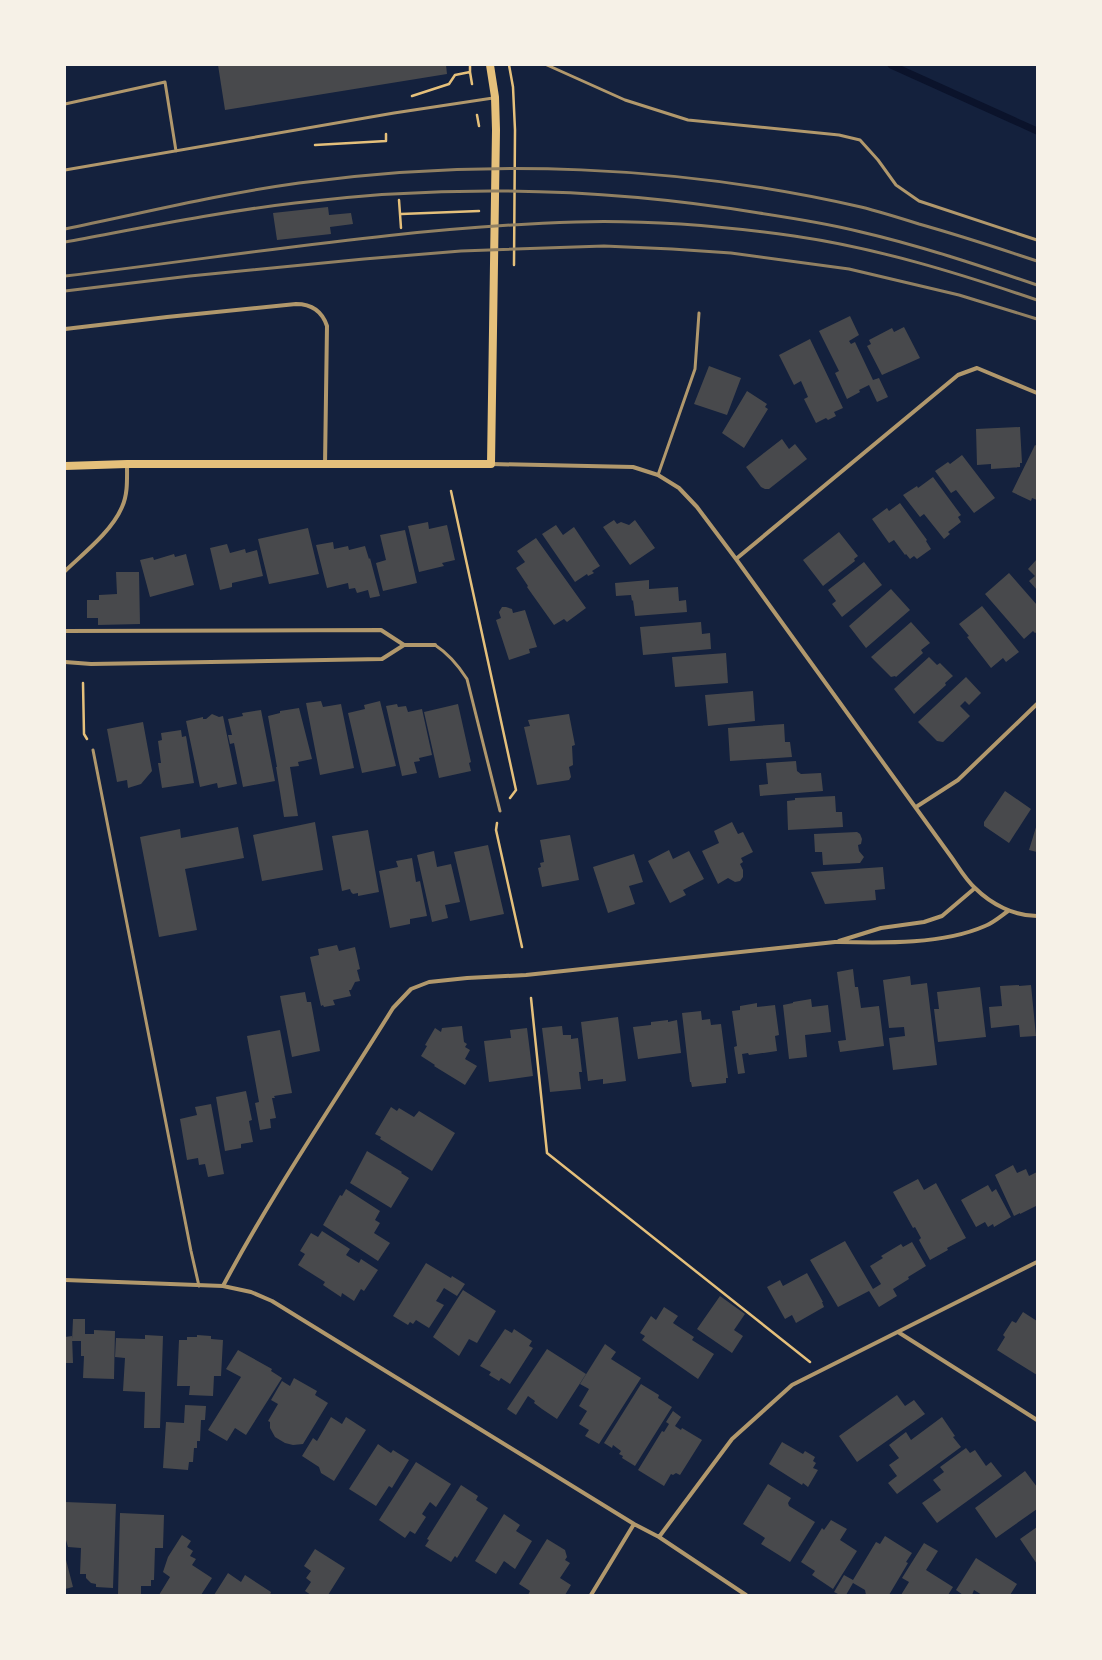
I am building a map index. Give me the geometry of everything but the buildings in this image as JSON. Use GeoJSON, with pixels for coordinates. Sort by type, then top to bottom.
{"type":"FeatureCollection","features":[{"type":"Feature","properties":{"kind":"main road"},"geometry":{"type":"LineString","coordinates":[[65,466],[127,464],[491,464],[496,130],[495,97],[490,65]]}},
{"type":"Feature","properties":{"kind":"street"},"geometry":{"type":"LineString","coordinates":[[65,329],[166,316],[296,304],[311,306],[322,315],[327,326],[325,465]]}},
{"type":"Feature","properties":{"kind":"street"},"geometry":{"type":"LineString","coordinates":[[736,559],[958,375],[977,368],[1037,393]]}},
{"type":"Feature","properties":{"kind":"street"},"geometry":{"type":"LineString","coordinates":[[65,571],[109,528],[116,518],[126,495],[127,464]]}},
{"type":"Feature","properties":{"kind":"street"},"geometry":{"type":"LineString","coordinates":[[491,464],[633,467],[669,480],[688,496],[736,559],[975,888],[1008,911],[1037,916]]}},
{"type":"Feature","properties":{"kind":"street"},"geometry":{"type":"LineString","coordinates":[[65,631],[381,630],[404,645]]}},
{"type":"Feature","properties":{"kind":"street"},"geometry":{"type":"LineString","coordinates":[[65,662],[91,664],[382,659],[404,645],[435,645]]}},
{"type":"Feature","properties":{"kind":"street"},"geometry":{"type":"LineString","coordinates":[[916,807],[958,780],[1037,704]]}},
{"type":"Feature","properties":{"kind":"street"},"geometry":{"type":"LineString","coordinates":[[835,942],[881,928],[924,922],[942,916],[975,888]]}},
{"type":"Feature","properties":{"kind":"street"},"geometry":{"type":"LineString","coordinates":[[223,1286],[238,1258],[283,1184],[389,1014],[401,998],[411,989],[429,982],[467,978],[526,975],[835,942],[885,944],[956,935],[986,926],[1008,911]]}},
{"type":"Feature","properties":{"kind":"street"},"geometry":{"type":"LineString","coordinates":[[659,1537],[732,1439],[792,1385],[1037,1262]]}},
{"type":"Feature","properties":{"kind":"street"},"geometry":{"type":"LineString","coordinates":[[65,1280],[223,1286],[251,1292],[272,1301],[634,1524],[659,1537],[746,1595]]}},
{"type":"Feature","properties":{"kind":"street"},"geometry":{"type":"LineString","coordinates":[[898,1332],[1037,1420]]}},
{"type":"Feature","properties":{"kind":"street"},"geometry":{"type":"LineString","coordinates":[[591,1595],[634,1524]]}},
{"type":"Feature","properties":{"kind":"lane"},"geometry":{"type":"LineString","coordinates":[[547,65],[625,100],[688,120],[840,135],[860,140],[878,160],[896,185],[919,201],[1037,240]]}},
{"type":"Feature","properties":{"kind":"lane"},"geometry":{"type":"LineString","coordinates":[[65,104],[165,82],[176,151]]}},
{"type":"Feature","properties":{"kind":"lane"},"geometry":{"type":"LineString","coordinates":[[65,170],[495,97]]}},
{"type":"Feature","properties":{"kind":"lane"},"geometry":{"type":"LineString","coordinates":[[658,475],[695,369],[699,313]]}},
{"type":"Feature","properties":{"kind":"lane"},"geometry":{"type":"LineString","coordinates":[[435,645],[445,652],[457,664],[467,678],[500,811]]}},
{"type":"Feature","properties":{"kind":"lane"},"geometry":{"type":"LineString","coordinates":[[93,750],[199,1286]]}},
{"type":"Feature","properties":{"kind":"path"},"geometry":{"type":"LineString","coordinates":[[470,65],[472,84]]}},
{"type":"Feature","properties":{"kind":"path"},"geometry":{"type":"LineString","coordinates":[[509,65],[513,87],[515,130],[514,265]]}},
{"type":"Feature","properties":{"kind":"path"},"geometry":{"type":"LineString","coordinates":[[408,97],[449,84],[455,75],[470,72]]}},
{"type":"Feature","properties":{"kind":"path"},"geometry":{"type":"LineString","coordinates":[[477,116],[480,130]]}},
{"type":"Feature","properties":{"kind":"path"},"geometry":{"type":"LineString","coordinates":[[316,145],[386,141],[386,134]]}},
{"type":"Feature","properties":{"kind":"path"},"geometry":{"type":"LineString","coordinates":[[399,200],[401,228]]}},
{"type":"Feature","properties":{"kind":"path"},"geometry":{"type":"LineString","coordinates":[[400,214],[478,211]]}},
{"type":"Feature","properties":{"kind":"path"},"geometry":{"type":"LineString","coordinates":[[83,683],[84,734],[93,750]]}},
{"type":"Feature","properties":{"kind":"path"},"geometry":{"type":"LineString","coordinates":[[531,998],[547,1152],[821,1370]]}},
{"type":"Feature","properties":{"kind":"waterway"},"geometry":{"type":"LineString","coordinates":[[891,65],[1037,131]]}},
{"type":"Feature","properties":{"kind":"railway"},"geometry":{"type":"LineString","coordinates":[[65,229],[211,198],[299,183],[369,175],[439,170],[581,170],[652,174],[722,182],[792,193],[876,211],[1037,261]]}},
{"type":"Feature","properties":{"kind":"railway"},"geometry":{"type":"LineString","coordinates":[[65,242],[237,211],[353,197],[469,191],[586,194],[644,198],[701,205],[833,226],[925,249],[1037,285]]}},
{"type":"Feature","properties":{"kind":"railway"},"geometry":{"type":"LineString","coordinates":[[65,276],[384,236],[512,225],[576,222],[630,222],[685,224],[740,229],[825,241],[917,262],[1037,300]]}},
{"type":"Feature","properties":{"kind":"railway"},"geometry":{"type":"LineString","coordinates":[[65,291],[190,276],[364,259],[461,251],[604,246],[731,253],[849,269],[959,295],[1037,319]]}}]}
